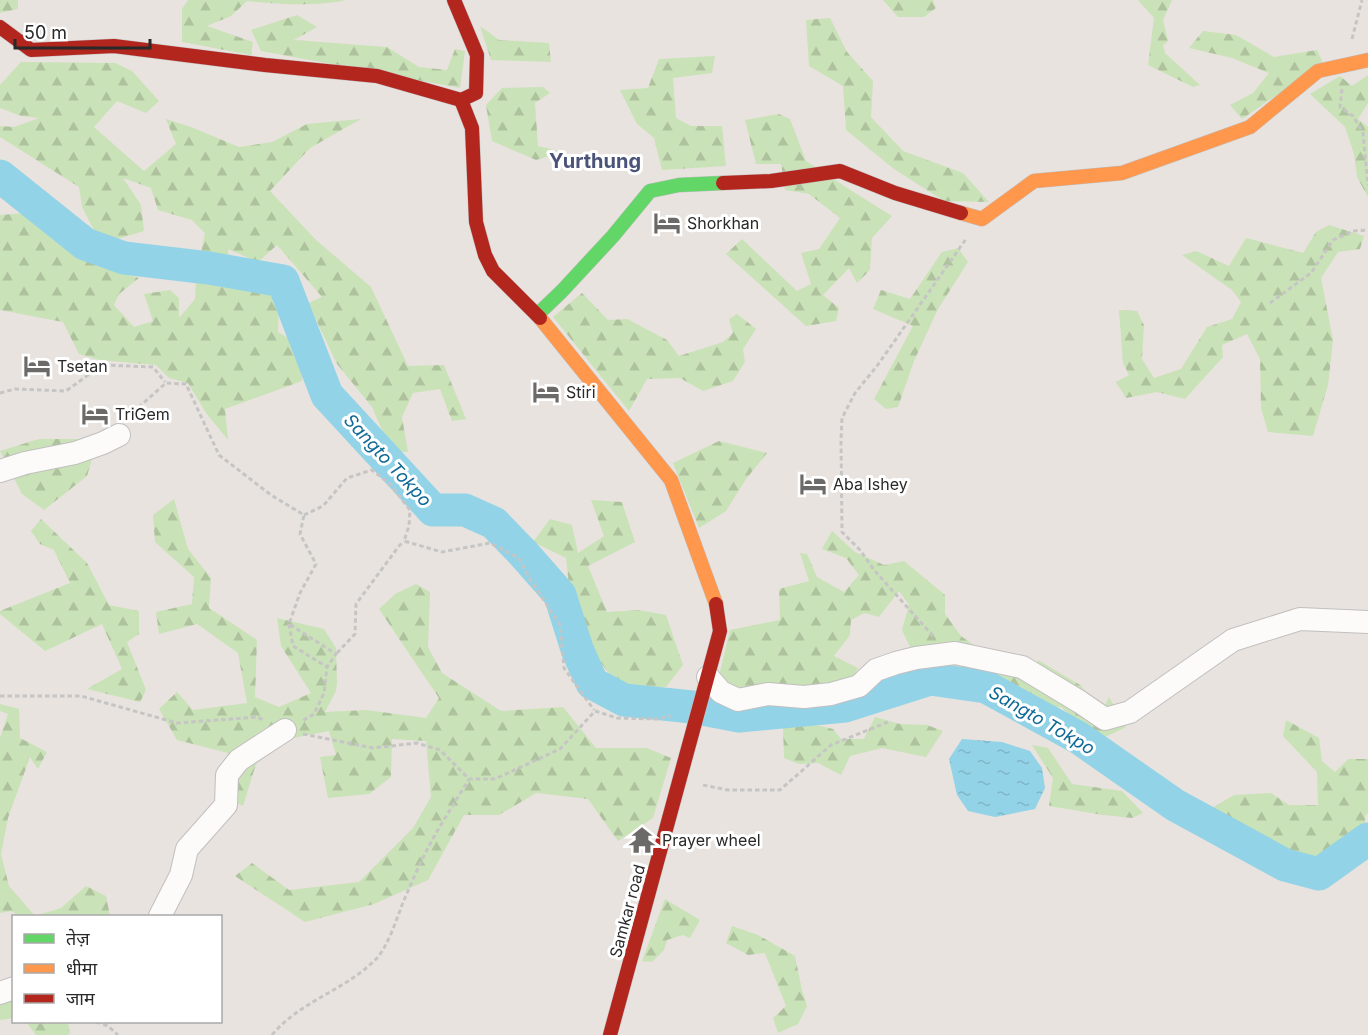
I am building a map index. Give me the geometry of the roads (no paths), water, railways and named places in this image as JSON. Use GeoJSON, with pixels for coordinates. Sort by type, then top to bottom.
{"type":"FeatureCollection","features":[{"type":"Feature","properties":{"kind":"street"},"geometry":{"type":"LineString","coordinates":[[0,27],[31,50],[114,46],[377,76],[460,100],[476,93],[477,55],[454,0]]}},
{"type":"Feature","properties":{"kind":"street"},"geometry":{"type":"LineString","coordinates":[[537,315],[613,237],[650,191],[678,185],[771,181],[840,171],[895,193],[982,219],[1034,181],[1122,173],[1250,127],[1318,71],[1368,60]]}},
{"type":"Feature","properties":{"kind":"street","name":"Samkar road"},"geometry":{"type":"LineString","coordinates":[[460,100],[472,128],[476,222],[485,255],[493,272],[537,315],[671,480],[716,603],[720,631],[610,1035]]}},
{"type":"Feature","properties":{"kind":"street"},"geometry":{"type":"LineString","coordinates":[[0,471],[75,453],[119,435]]}},
{"type":"Feature","properties":{"kind":"street"},"geometry":{"type":"LineString","coordinates":[[706,685],[738,700],[768,694],[804,697],[831,694],[859,686],[876,670],[896,663],[955,652],[1022,667],[1105,719],[1130,712],[1233,640],[1300,619],[1368,622]]}},
{"type":"Feature","properties":{"kind":"street"},"geometry":{"type":"LineString","coordinates":[[161,915],[181,875],[187,849],[226,805],[227,775],[239,760],[285,730]]}},
{"type":"Feature","properties":{"kind":"water"},"geometry":{"type":"Polygon","coordinates":[[[962,739],[1002,742],[1030,751],[1042,768],[1045,788],[1035,809],[995,817],[968,811],[957,795],[949,759],[962,739]]]}},
{"type":"Feature","properties":{"kind":"waterway","name":"Sangto Tokpo"},"geometry":{"type":"LineString","coordinates":[[0,176],[85,244],[124,258],[209,268],[283,281],[327,395],[433,510],[465,510],[494,523],[560,595],[577,649],[592,683],[624,700],[692,707],[739,716],[845,706],[930,679],[986,687],[1079,738],[1175,805],[1285,865],[1319,874],[1368,839]]}},
{"type":"Feature","properties":{"kind":"place","name":"Shorkhan"},"geometry":{"type":"Point","coordinates":[667,223]}},
{"type":"Feature","properties":{"kind":"place","name":"Tsetan"},"geometry":{"type":"Point","coordinates":[37,366]}},
{"type":"Feature","properties":{"kind":"place","name":"Stiri"},"geometry":{"type":"Point","coordinates":[546,392]}},
{"type":"Feature","properties":{"kind":"place","name":"TriGem"},"geometry":{"type":"Point","coordinates":[95,414]}},
{"type":"Feature","properties":{"kind":"place","name":"Aba Ishey"},"geometry":{"type":"Point","coordinates":[813,484]}},
{"type":"Feature","properties":{"kind":"place","name":"Prayer wheel"},"geometry":{"type":"Point","coordinates":[642,840]}},
{"type":"Feature","properties":{"kind":"district","name":"Yurthung"},"geometry":{"type":"Point","coordinates":[595,161]}}]}
